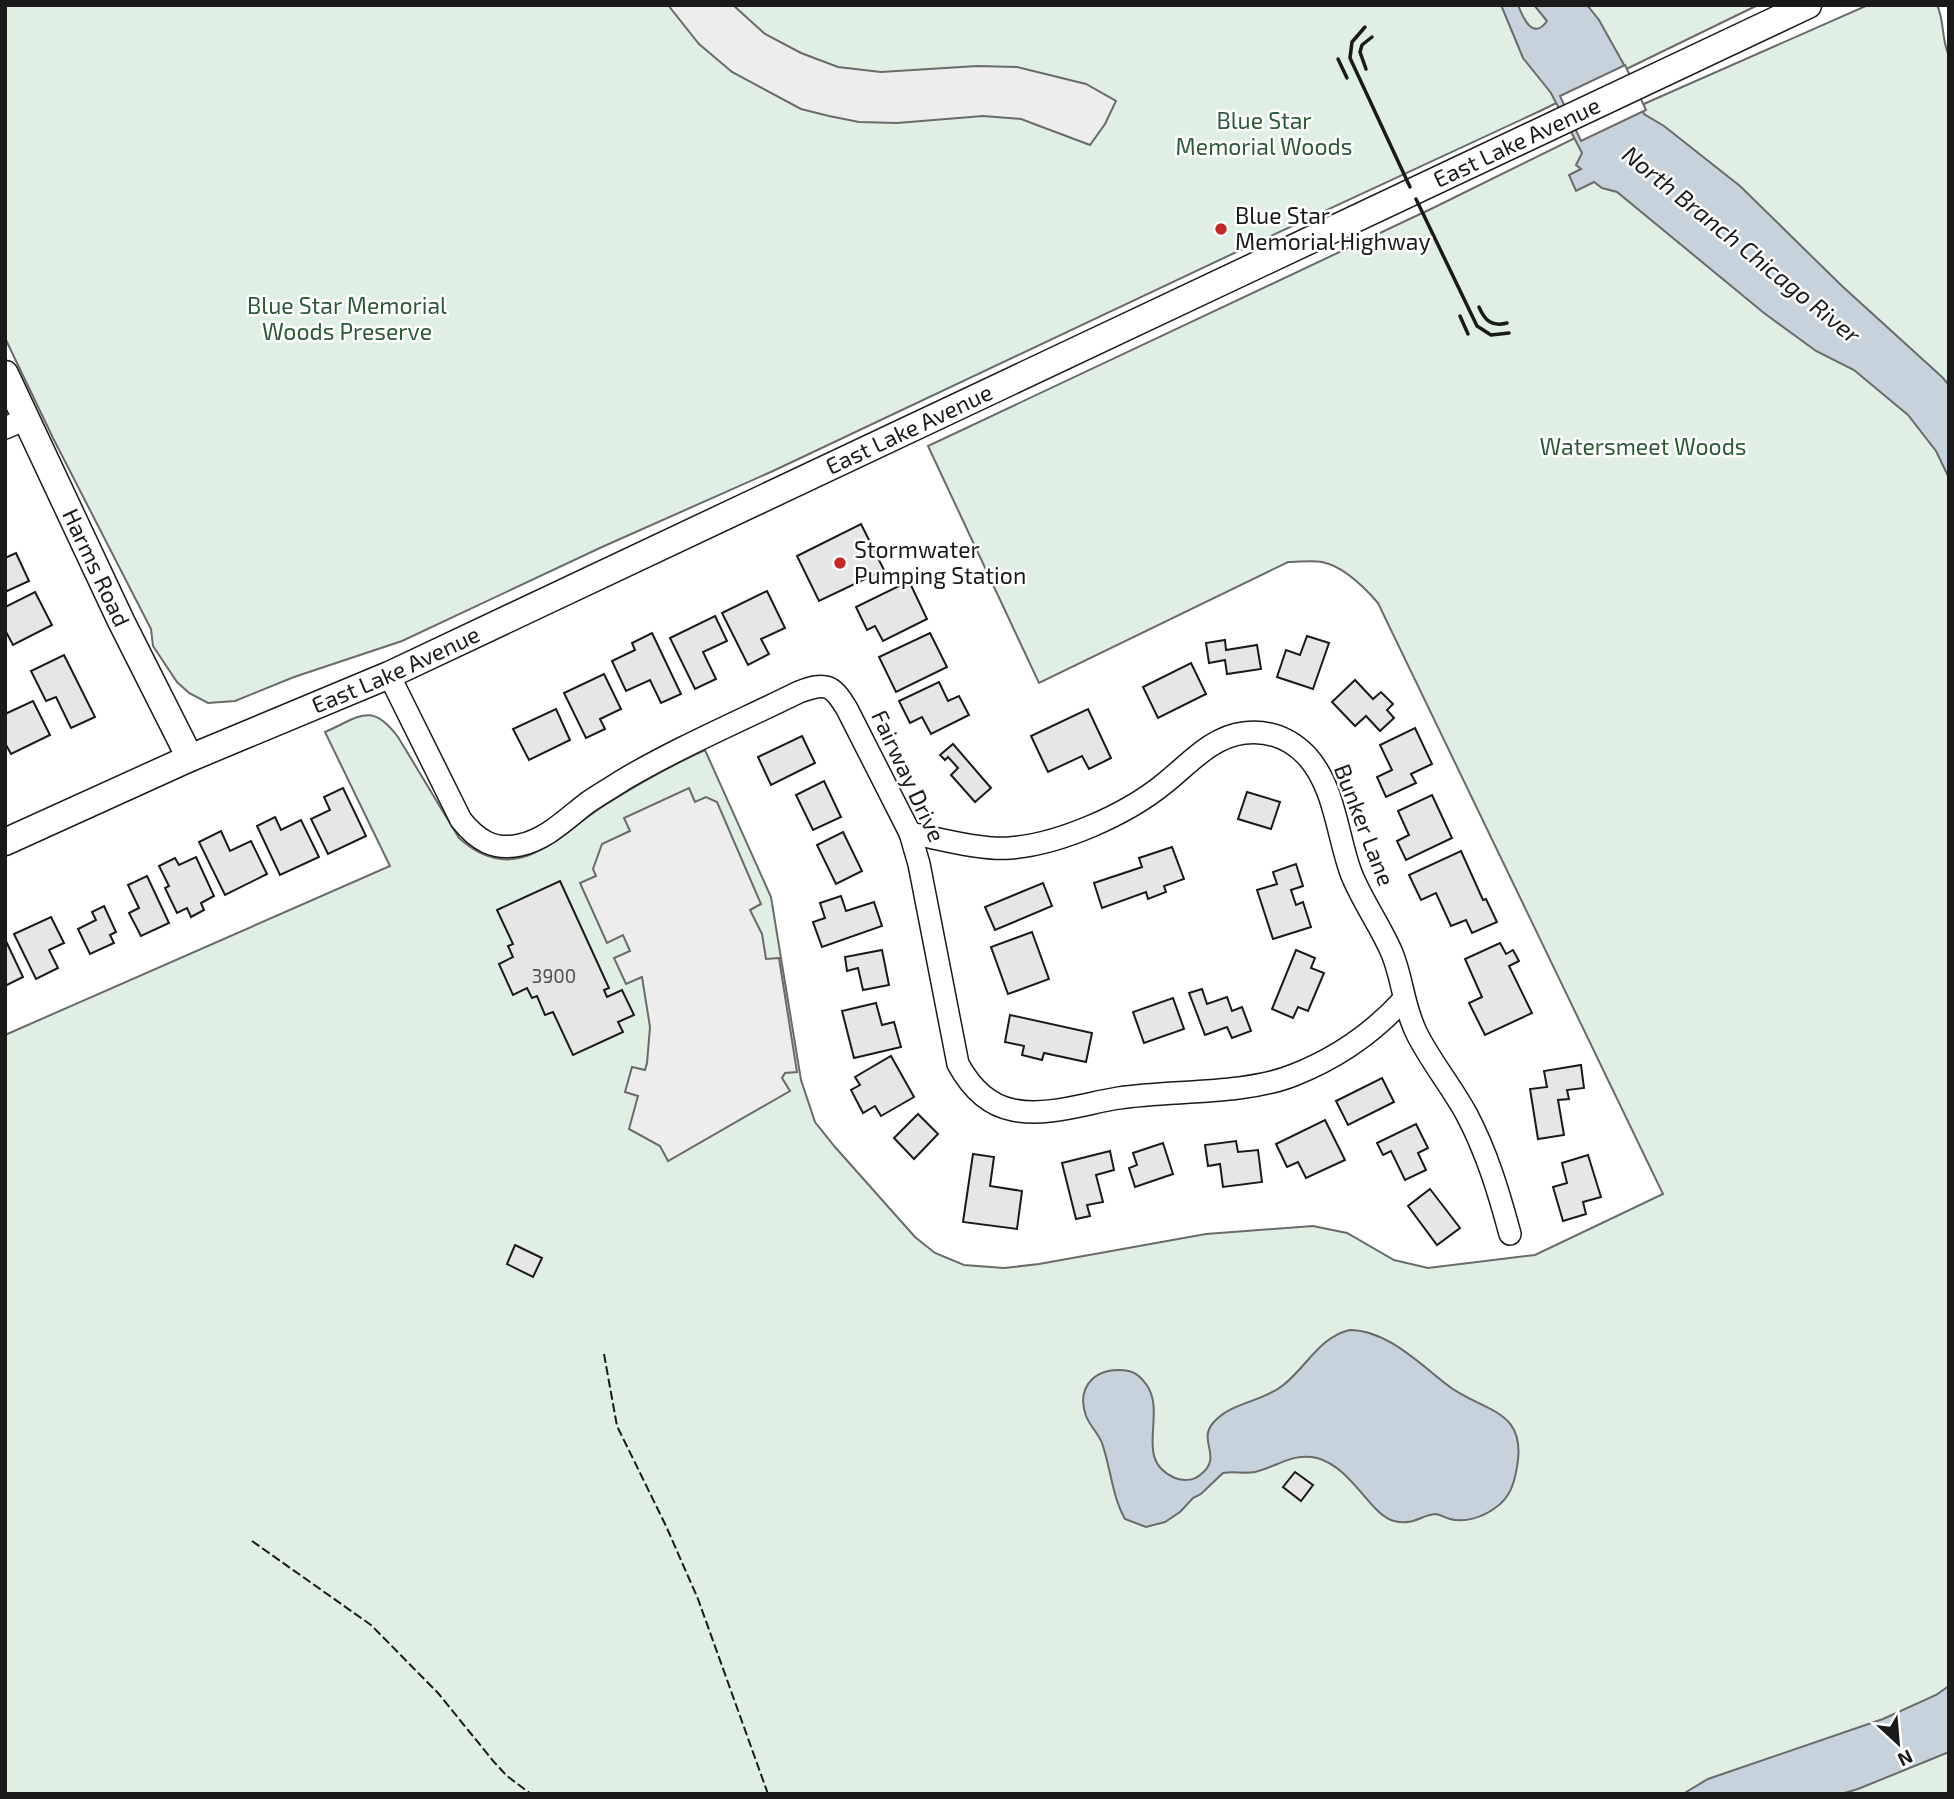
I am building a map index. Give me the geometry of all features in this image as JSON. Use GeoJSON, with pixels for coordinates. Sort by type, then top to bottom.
{"type":"FeatureCollection","features":[{"type":"Feature","properties":{"kind":"main road","name":"East Lake Avenue"},"geometry":{"type":"LineString","coordinates":[[5,842],[190,758],[389,675],[1808,5]]}},
{"type":"Feature","properties":{"kind":"main road","name":"Harms Road"},"geometry":{"type":"LineString","coordinates":[[5,374],[16,424],[121,621],[190,758]]}},
{"type":"Feature","properties":{"kind":"street","name":"Fairway Drive"},"geometry":{"type":"LineString","coordinates":[[389,675],[461,820],[471,833],[484,843],[500,847],[518,846],[534,841],[556,829],[589,802],[665,756],[816,686],[827,686],[838,694],[911,833],[958,1064],[968,1082],[981,1095],[1013,1110],[1036,1112],[1153,1093],[1258,1085],[1291,1077],[1324,1063],[1352,1046],[1380,1025],[1403,1000]]}},
{"type":"Feature","properties":{"kind":"street","name":"Bunker Lane"},"geometry":{"type":"LineString","coordinates":[[911,833],[1009,848],[1053,839],[1089,827],[1124,810],[1163,785],[1197,755],[1223,738],[1263,732],[1284,738],[1306,755],[1328,793],[1351,873],[1391,953],[1403,1000],[1419,1037],[1468,1116],[1496,1183],[1510,1234]]}},
{"type":"Feature","properties":{"kind":"green space","name":"Blue Star Memorial Woods Preserve"},"geometry":{"type":"Polygon","coordinates":[[[5,5],[1758,5],[1540,111],[773,471],[602,547],[402,641],[294,677],[235,701],[208,703],[189,693],[177,682],[153,646],[151,629],[5,338],[5,5]]]}},
{"type":"Feature","properties":{"kind":"green space","name":"Watersmeet Woods"},"geometry":{"type":"Polygon","coordinates":[[[1868,5],[1937,5],[1949,56],[1949,1794],[5,1794],[5,1035],[390,866],[325,732],[356,717],[372,716],[389,726],[459,838],[480,853],[500,859],[518,858],[536,852],[605,805],[705,750],[771,897],[801,1080],[815,1122],[915,1237],[935,1253],[964,1265],[1004,1268],[1206,1234],[1313,1226],[1347,1233],[1394,1260],[1428,1268],[1535,1255],[1663,1194],[1378,603],[1367,591],[1353,578],[1330,564],[1314,561],[1288,562],[1039,683],[928,446],[1435,207],[1646,103],[1868,5]]]}},
{"type":"Feature","properties":{"kind":"shaded area"},"geometry":{"type":"Polygon","coordinates":[[[668,5],[733,5],[765,34],[801,53],[838,67],[881,72],[977,66],[1017,67],[1086,84],[1116,101],[1105,124],[1090,145],[1021,119],[983,116],[897,123],[859,122],[829,116],[801,109],[732,72],[699,44],[668,5]]]}},
{"type":"Feature","properties":{"kind":"shaded area"},"geometry":{"type":"Polygon","coordinates":[[[689,788],[695,802],[706,797],[717,802],[761,904],[750,910],[762,934],[766,959],[779,958],[797,1072],[785,1073],[782,1078],[790,1091],[668,1161],[660,1146],[629,1129],[638,1096],[625,1092],[632,1067],[645,1070],[647,1063],[650,1027],[642,977],[626,984],[614,958],[630,951],[623,935],[607,943],[580,883],[596,876],[593,869],[602,844],[630,831],[624,818],[689,788]]]}},
{"type":"Feature","properties":{"kind":"water","name":"North Branch Chicago River"},"geometry":{"type":"Polygon","coordinates":[[[1501,5],[1518,5],[1529,25],[1537,29],[1547,21],[1534,5],[1587,5],[1599,20],[1623,63],[1644,114],[1664,126],[1740,186],[1842,286],[1942,377],[1949,385],[1949,478],[1936,451],[1908,415],[1854,370],[1816,351],[1764,313],[1617,192],[1602,188],[1594,182],[1576,191],[1569,175],[1581,169],[1576,165],[1582,153],[1551,93],[1523,58],[1501,5]]]}},
{"type":"Feature","properties":{"kind":"water"},"geometry":{"type":"Polygon","coordinates":[[[1350,1330],[1376,1335],[1389,1342],[1459,1393],[1508,1422],[1519,1447],[1511,1490],[1500,1504],[1485,1514],[1468,1520],[1456,1520],[1435,1514],[1407,1522],[1394,1521],[1377,1510],[1341,1471],[1330,1463],[1317,1458],[1301,1457],[1255,1472],[1223,1473],[1165,1522],[1146,1527],[1125,1519],[1117,1501],[1102,1443],[1086,1416],[1083,1405],[1087,1386],[1092,1379],[1099,1374],[1118,1370],[1132,1372],[1141,1378],[1152,1396],[1155,1460],[1162,1470],[1175,1478],[1191,1479],[1200,1475],[1210,1462],[1209,1430],[1220,1416],[1273,1392],[1290,1379],[1321,1346],[1339,1333],[1350,1330]]]}},
{"type":"Feature","properties":{"kind":"water"},"geometry":{"type":"Polygon","coordinates":[[[1949,1686],[1949,1752],[1858,1789],[1841,1794],[1683,1794],[1708,1779],[1883,1719],[1936,1695],[1949,1686]]]}},
{"type":"Feature","properties":{"kind":"pier"},"geometry":{"type":"Polygon","coordinates":[[[1625,65],[1646,110],[1581,141],[1560,96],[1625,65]]]}},
{"type":"Feature","properties":{"kind":"building","name":"Stormwater Pumping Station"},"geometry":{"type":"Polygon","coordinates":[[[861,524],[884,570],[819,601],[797,556],[861,524]]]}},
{"type":"Feature","properties":{"kind":"building"},"geometry":{"type":"Polygon","coordinates":[[[16,553],[29,581],[5,592],[5,558],[16,553]]]}},
{"type":"Feature","properties":{"kind":"building"},"geometry":{"type":"Polygon","coordinates":[[[909,581],[927,619],[883,641],[875,626],[867,630],[856,607],[909,581]]]}},
{"type":"Feature","properties":{"kind":"building"},"geometry":{"type":"Polygon","coordinates":[[[767,591],[785,628],[761,639],[769,654],[748,665],[722,613],[767,591]]]}},
{"type":"Feature","properties":{"kind":"building"},"geometry":{"type":"Polygon","coordinates":[[[35,592],[52,625],[13,645],[5,630],[5,607],[35,592]]]}},
{"type":"Feature","properties":{"kind":"building"},"geometry":{"type":"Polygon","coordinates":[[[715,616],[727,641],[703,652],[716,679],[695,689],[670,638],[715,616]]]}},
{"type":"Feature","properties":{"kind":"building"},"geometry":{"type":"Polygon","coordinates":[[[652,633],[681,694],[661,703],[650,680],[626,691],[612,661],[635,650],[632,643],[652,633]]]}},
{"type":"Feature","properties":{"kind":"building"},"geometry":{"type":"Polygon","coordinates":[[[930,633],[947,667],[896,692],[879,657],[930,633]]]}},
{"type":"Feature","properties":{"kind":"building"},"geometry":{"type":"Polygon","coordinates":[[[1307,636],[1329,643],[1313,689],[1277,677],[1286,650],[1300,655],[1307,636]]]}},
{"type":"Feature","properties":{"kind":"building"},"geometry":{"type":"Polygon","coordinates":[[[1225,640],[1226,650],[1257,645],[1261,669],[1227,674],[1225,660],[1209,663],[1206,643],[1225,640]]]}},
{"type":"Feature","properties":{"kind":"building"},"geometry":{"type":"Polygon","coordinates":[[[64,655],[95,717],[71,728],[56,697],[46,701],[31,671],[64,655]]]}},
{"type":"Feature","properties":{"kind":"building"},"geometry":{"type":"Polygon","coordinates":[[[1191,663],[1206,694],[1158,718],[1143,687],[1191,663]]]}},
{"type":"Feature","properties":{"kind":"building"},"geometry":{"type":"Polygon","coordinates":[[[604,674],[621,709],[600,719],[605,729],[586,738],[564,693],[604,674]]]}},
{"type":"Feature","properties":{"kind":"building"},"geometry":{"type":"Polygon","coordinates":[[[1355,680],[1373,699],[1381,692],[1393,704],[1387,710],[1394,718],[1380,731],[1366,716],[1355,726],[1332,702],[1355,680]]]}},
{"type":"Feature","properties":{"kind":"building"},"geometry":{"type":"Polygon","coordinates":[[[939,682],[948,701],[959,696],[969,715],[931,734],[922,717],[910,723],[899,701],[939,682]]]}},
{"type":"Feature","properties":{"kind":"building"},"geometry":{"type":"Polygon","coordinates":[[[33,701],[50,735],[11,754],[5,743],[5,714],[33,701]]]}},
{"type":"Feature","properties":{"kind":"building"},"geometry":{"type":"Polygon","coordinates":[[[556,709],[570,740],[529,760],[513,729],[556,709]]]}},
{"type":"Feature","properties":{"kind":"building"},"geometry":{"type":"Polygon","coordinates":[[[1088,709],[1111,758],[1089,769],[1082,756],[1048,772],[1031,736],[1088,709]]]}},
{"type":"Feature","properties":{"kind":"building"},"geometry":{"type":"Polygon","coordinates":[[[1415,728],[1432,764],[1411,774],[1416,783],[1386,797],[1377,777],[1392,770],[1380,745],[1415,728]]]}},
{"type":"Feature","properties":{"kind":"building"},"geometry":{"type":"Polygon","coordinates":[[[802,736],[815,763],[771,785],[758,757],[802,736]]]}},
{"type":"Feature","properties":{"kind":"building"},"geometry":{"type":"Polygon","coordinates":[[[953,744],[991,788],[975,802],[951,775],[958,768],[948,757],[945,760],[940,755],[953,744]]]}},
{"type":"Feature","properties":{"kind":"building"},"geometry":{"type":"Polygon","coordinates":[[[824,781],[841,817],[813,830],[796,795],[824,781]]]}},
{"type":"Feature","properties":{"kind":"building"},"geometry":{"type":"Polygon","coordinates":[[[343,788],[366,836],[328,854],[311,819],[330,810],[324,797],[343,788]]]}},
{"type":"Feature","properties":{"kind":"building"},"geometry":{"type":"Polygon","coordinates":[[[1247,792],[1280,802],[1271,829],[1238,819],[1247,792]]]}},
{"type":"Feature","properties":{"kind":"building"},"geometry":{"type":"Polygon","coordinates":[[[1432,795],[1452,838],[1406,860],[1397,841],[1409,835],[1398,811],[1432,795]]]}},
{"type":"Feature","properties":{"kind":"building"},"geometry":{"type":"Polygon","coordinates":[[[275,817],[281,830],[301,820],[319,857],[280,875],[257,826],[275,817]]]}},
{"type":"Feature","properties":{"kind":"building"},"geometry":{"type":"Polygon","coordinates":[[[221,831],[230,851],[251,841],[267,874],[225,895],[199,842],[221,831]]]}},
{"type":"Feature","properties":{"kind":"building"},"geometry":{"type":"Polygon","coordinates":[[[843,832],[862,871],[836,884],[817,845],[843,832]]]}},
{"type":"Feature","properties":{"kind":"building"},"geometry":{"type":"Polygon","coordinates":[[[1172,847],[1184,879],[1164,886],[1166,892],[1148,899],[1146,892],[1102,908],[1094,883],[1142,867],[1139,858],[1172,847]]]}},
{"type":"Feature","properties":{"kind":"building"},"geometry":{"type":"Polygon","coordinates":[[[1461,851],[1483,900],[1486,899],[1497,922],[1472,933],[1466,920],[1451,926],[1436,893],[1421,900],[1409,875],[1461,851]]]}},
{"type":"Feature","properties":{"kind":"building"},"geometry":{"type":"Polygon","coordinates":[[[196,857],[214,896],[201,903],[204,910],[191,917],[187,908],[177,913],[165,888],[169,886],[159,866],[175,858],[179,865],[196,857]]]}},
{"type":"Feature","properties":{"kind":"building"},"geometry":{"type":"Polygon","coordinates":[[[1296,864],[1303,886],[1291,890],[1296,905],[1303,902],[1311,927],[1273,939],[1257,890],[1277,884],[1273,872],[1296,864]]]}},
{"type":"Feature","properties":{"kind":"building"},"geometry":{"type":"Polygon","coordinates":[[[147,876],[169,923],[141,936],[129,913],[139,908],[128,885],[147,876]]]}},
{"type":"Feature","properties":{"kind":"building"},"geometry":{"type":"Polygon","coordinates":[[[560,881],[609,988],[604,990],[607,997],[622,990],[634,1015],[618,1022],[623,1032],[573,1055],[553,1012],[545,1015],[537,996],[532,998],[527,988],[513,995],[499,964],[513,957],[508,946],[513,944],[497,910],[560,881]]]}},
{"type":"Feature","properties":{"kind":"building"},"geometry":{"type":"Polygon","coordinates":[[[1043,883],[1052,906],[995,930],[985,907],[1043,883]]]}},
{"type":"Feature","properties":{"kind":"building"},"geometry":{"type":"Polygon","coordinates":[[[841,896],[846,911],[874,902],[882,926],[822,947],[813,922],[825,918],[820,903],[841,896]]]}},
{"type":"Feature","properties":{"kind":"building"},"geometry":{"type":"Polygon","coordinates":[[[104,906],[116,932],[110,935],[114,943],[90,954],[78,929],[96,920],[92,912],[104,906]]]}},
{"type":"Feature","properties":{"kind":"building"},"geometry":{"type":"Polygon","coordinates":[[[51,917],[64,943],[49,950],[58,968],[36,979],[14,934],[51,917]]]}},
{"type":"Feature","properties":{"kind":"building"},"geometry":{"type":"Polygon","coordinates":[[[1032,932],[1049,979],[1008,994],[991,947],[1032,932]]]}},
{"type":"Feature","properties":{"kind":"building"},"geometry":{"type":"Polygon","coordinates":[[[5,939],[23,977],[5,986],[5,939]]]}},
{"type":"Feature","properties":{"kind":"building"},"geometry":{"type":"Polygon","coordinates":[[[1500,943],[1506,954],[1513,950],[1519,961],[1509,966],[1532,1013],[1485,1035],[1469,1003],[1482,997],[1465,959],[1500,943]]]}},
{"type":"Feature","properties":{"kind":"building"},"geometry":{"type":"Polygon","coordinates":[[[882,950],[889,985],[863,990],[858,968],[847,971],[845,957],[882,950]]]}},
{"type":"Feature","properties":{"kind":"building"},"geometry":{"type":"Polygon","coordinates":[[[1296,950],[1315,958],[1311,968],[1324,973],[1308,1011],[1298,1007],[1293,1018],[1272,1009],[1296,950]]]}},
{"type":"Feature","properties":{"kind":"building"},"geometry":{"type":"Polygon","coordinates":[[[1202,989],[1207,1004],[1227,997],[1232,1011],[1242,1007],[1251,1031],[1232,1038],[1227,1027],[1205,1035],[1189,993],[1202,989]]]}},
{"type":"Feature","properties":{"kind":"building"},"geometry":{"type":"Polygon","coordinates":[[[1173,998],[1184,1029],[1144,1043],[1133,1012],[1173,998]]]}},
{"type":"Feature","properties":{"kind":"building"},"geometry":{"type":"Polygon","coordinates":[[[876,1003],[882,1025],[894,1022],[901,1047],[854,1058],[842,1011],[876,1003]]]}},
{"type":"Feature","properties":{"kind":"building"},"geometry":{"type":"Polygon","coordinates":[[[1010,1015],[1092,1033],[1086,1062],[1044,1053],[1042,1060],[1022,1055],[1024,1046],[1005,1042],[1010,1015]]]}},
{"type":"Feature","properties":{"kind":"building"},"geometry":{"type":"Polygon","coordinates":[[[891,1056],[914,1097],[881,1116],[875,1106],[863,1113],[851,1090],[860,1085],[855,1077],[891,1056]]]}},
{"type":"Feature","properties":{"kind":"building"},"geometry":{"type":"Polygon","coordinates":[[[1581,1065],[1584,1088],[1567,1090],[1569,1099],[1558,1100],[1564,1135],[1538,1139],[1530,1089],[1547,1087],[1544,1071],[1581,1065]]]}},
{"type":"Feature","properties":{"kind":"building"},"geometry":{"type":"Polygon","coordinates":[[[1382,1078],[1394,1102],[1348,1125],[1336,1101],[1382,1078]]]}},
{"type":"Feature","properties":{"kind":"building"},"geometry":{"type":"Polygon","coordinates":[[[918,1114],[938,1134],[914,1159],[894,1138],[918,1114]]]}},
{"type":"Feature","properties":{"kind":"building"},"geometry":{"type":"Polygon","coordinates":[[[1325,1120],[1345,1160],[1306,1178],[1298,1162],[1287,1167],[1276,1144],[1325,1120]]]}},
{"type":"Feature","properties":{"kind":"building"},"geometry":{"type":"Polygon","coordinates":[[[1416,1124],[1428,1148],[1418,1153],[1426,1170],[1405,1180],[1391,1151],[1383,1155],[1377,1143],[1416,1124]]]}},
{"type":"Feature","properties":{"kind":"building"},"geometry":{"type":"Polygon","coordinates":[[[1236,1141],[1238,1152],[1258,1150],[1262,1182],[1223,1187],[1220,1164],[1208,1166],[1205,1145],[1236,1141]]]}},
{"type":"Feature","properties":{"kind":"building"},"geometry":{"type":"Polygon","coordinates":[[[1163,1143],[1173,1174],[1135,1187],[1129,1168],[1137,1165],[1133,1153],[1163,1143]]]}},
{"type":"Feature","properties":{"kind":"building"},"geometry":{"type":"Polygon","coordinates":[[[1110,1151],[1114,1170],[1096,1175],[1103,1202],[1087,1205],[1090,1216],[1076,1219],[1062,1163],[1110,1151]]]}},
{"type":"Feature","properties":{"kind":"building"},"geometry":{"type":"Polygon","coordinates":[[[973,1154],[994,1157],[990,1186],[1022,1191],[1017,1229],[963,1222],[973,1154]]]}},
{"type":"Feature","properties":{"kind":"building"},"geometry":{"type":"Polygon","coordinates":[[[1588,1155],[1601,1197],[1583,1202],[1586,1214],[1563,1221],[1553,1187],[1567,1183],[1562,1163],[1588,1155]]]}},
{"type":"Feature","properties":{"kind":"building"},"geometry":{"type":"Polygon","coordinates":[[[1430,1189],[1460,1228],[1437,1245],[1408,1206],[1430,1189]]]}},
{"type":"Feature","properties":{"kind":"building"},"geometry":{"type":"Polygon","coordinates":[[[515,1245],[542,1258],[533,1277],[507,1264],[515,1245]]]}},
{"type":"Feature","properties":{"kind":"building"},"geometry":{"type":"Polygon","coordinates":[[[1295,1472],[1313,1485],[1301,1501],[1283,1487],[1295,1472]]]}},
{"type":"Feature","properties":{"kind":"fence"},"geometry":{"type":"LineString","coordinates":[[604,1354],[617,1426],[698,1599],[768,1794]]}},
{"type":"Feature","properties":{"kind":"fence"},"geometry":{"type":"LineString","coordinates":[[252,1541],[371,1625],[438,1693],[507,1776],[531,1794]]}},
{"type":"Feature","properties":{"kind":"wall"},"geometry":{"type":"LineString","coordinates":[[1365,27],[1352,42],[1350,58],[1410,187]]}},
{"type":"Feature","properties":{"kind":"wall"},"geometry":{"type":"LineString","coordinates":[[1366,69],[1360,52],[1362,45],[1372,37]]}},
{"type":"Feature","properties":{"kind":"wall"},"geometry":{"type":"LineString","coordinates":[[1338,59],[1347,78]]}},
{"type":"Feature","properties":{"kind":"wall"},"geometry":{"type":"LineString","coordinates":[[1416,199],[1477,326],[1491,335],[1509,333]]}},
{"type":"Feature","properties":{"kind":"wall"},"geometry":{"type":"LineString","coordinates":[[1479,307],[1490,322],[1507,323]]}},
{"type":"Feature","properties":{"kind":"wall"},"geometry":{"type":"LineString","coordinates":[[1460,316],[1468,334]]}},
{"type":"Feature","properties":{"kind":"place","name":"Blue Star Memorial Highway"},"geometry":{"type":"Point","coordinates":[1221,229]}},
{"type":"Feature","properties":{"kind":"place","name":"Stormwater Pumping Station"},"geometry":{"type":"Point","coordinates":[840,563]}},
{"type":"Feature","properties":{"kind":"park label","name":"Blue Star Memorial Woods"},"geometry":{"type":"Point","coordinates":[1264,134]}}]}
